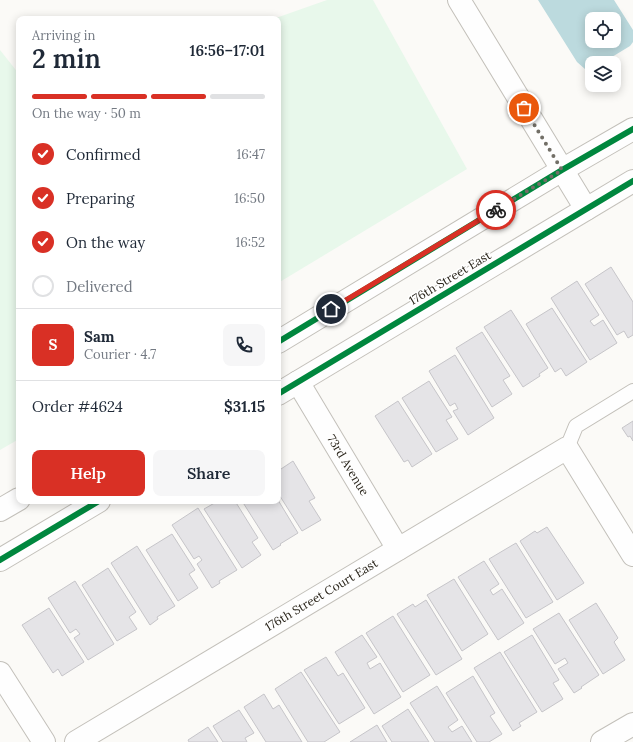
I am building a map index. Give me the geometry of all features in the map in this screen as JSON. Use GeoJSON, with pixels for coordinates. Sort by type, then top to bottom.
{"type":"FeatureCollection","features":[{"type":"Feature","properties":{"kind":"street"},"geometry":{"type":"LineString","coordinates":[[459,0],[586,209]]}},
{"type":"Feature","properties":{"kind":"street"},"geometry":{"type":"LineString","coordinates":[[281,340],[562,170],[633,129]]}},
{"type":"Feature","properties":{"kind":"street","name":"176th Street East"},"geometry":{"type":"LineString","coordinates":[[281,392],[633,181]]}},
{"type":"Feature","properties":{"kind":"street","name":"73rd Avenue"},"geometry":{"type":"LineString","coordinates":[[298,382],[398,549]]}},
{"type":"Feature","properties":{"kind":"street"},"geometry":{"type":"LineString","coordinates":[[567,448],[633,555]]}},
{"type":"Feature","properties":{"kind":"street","name":"176th Street Court East"},"geometry":{"type":"LineString","coordinates":[[76,742],[567,448]]}},
{"type":"Feature","properties":{"kind":"street"},"geometry":{"type":"LineString","coordinates":[[0,510],[16,501]]}},
{"type":"Feature","properties":{"kind":"street"},"geometry":{"type":"LineString","coordinates":[[0,560],[94,504]]}},
{"type":"Feature","properties":{"kind":"street"},"geometry":{"type":"LineString","coordinates":[[0,673],[44,742]]}},
{"type":"Feature","properties":{"kind":"street"},"geometry":{"type":"LineString","coordinates":[[602,742],[633,724]]}},
{"type":"Feature","properties":{"kind":"lane"},"geometry":{"type":"LineString","coordinates":[[567,448],[576,426],[633,391]]}},
{"type":"Feature","properties":{"kind":"green space"},"geometry":{"type":"Polygon","coordinates":[[[327,0],[373,0],[467,169],[281,281],[281,16],[327,0]]]}},
{"type":"Feature","properties":{"kind":"green space"},"geometry":{"type":"Polygon","coordinates":[[[0,50],[16,70],[16,441],[0,450],[0,50]]]}},
{"type":"Feature","properties":{"kind":"water"},"geometry":{"type":"Polygon","coordinates":[[[538,0],[614,0],[633,30],[633,42],[630,46],[614,56],[585,56],[585,69],[577,62],[538,0]]]}},
{"type":"Feature","properties":{"kind":"building"},"geometry":{"type":"Polygon","coordinates":[[[611,267],[633,302],[633,335],[628,338],[624,331],[617,335],[585,284],[611,267]]]}},
{"type":"Feature","properties":{"kind":"building"},"geometry":{"type":"Polygon","coordinates":[[[577,281],[599,315],[590,321],[594,326],[603,320],[617,343],[590,360],[551,298],[577,281]]]}},
{"type":"Feature","properties":{"kind":"building"},"geometry":{"type":"Polygon","coordinates":[[[552,308],[587,362],[566,376],[561,368],[555,372],[526,324],[552,308]]]}},
{"type":"Feature","properties":{"kind":"building"},"geometry":{"type":"Polygon","coordinates":[[[511,310],[548,368],[539,374],[540,376],[523,387],[484,327],[511,310]]]}},
{"type":"Feature","properties":{"kind":"building"},"geometry":{"type":"Polygon","coordinates":[[[482,332],[510,376],[503,380],[512,394],[492,407],[456,348],[482,332]]]}},
{"type":"Feature","properties":{"kind":"building"},"geometry":{"type":"Polygon","coordinates":[[[455,355],[494,418],[468,435],[453,411],[458,409],[455,403],[450,406],[429,371],[455,355]]]}},
{"type":"Feature","properties":{"kind":"building"},"geometry":{"type":"Polygon","coordinates":[[[429,381],[452,417],[446,420],[458,439],[436,452],[402,398],[429,381]]]}},
{"type":"Feature","properties":{"kind":"building"},"geometry":{"type":"Polygon","coordinates":[[[398,401],[432,454],[412,467],[408,460],[404,462],[375,416],[398,401]]]}},
{"type":"Feature","properties":{"kind":"building"},"geometry":{"type":"Polygon","coordinates":[[[633,421],[633,441],[630,436],[628,437],[622,428],[633,421]]]}},
{"type":"Feature","properties":{"kind":"building"},"geometry":{"type":"Polygon","coordinates":[[[293,461],[315,498],[309,501],[321,520],[302,531],[281,498],[281,469],[293,461]]]}},
{"type":"Feature","properties":{"kind":"building"},"geometry":{"type":"Polygon","coordinates":[[[213,504],[237,504],[258,538],[252,542],[261,555],[242,568],[204,509],[213,504]]]}},
{"type":"Feature","properties":{"kind":"building"},"geometry":{"type":"Polygon","coordinates":[[[244,504],[280,504],[298,533],[273,550],[244,504]]]}},
{"type":"Feature","properties":{"kind":"building"},"geometry":{"type":"Polygon","coordinates":[[[198,508],[237,570],[219,581],[220,583],[212,588],[197,564],[202,560],[199,556],[194,559],[172,525],[198,508]]]}},
{"type":"Feature","properties":{"kind":"building"},"geometry":{"type":"Polygon","coordinates":[[[547,527],[584,583],[557,600],[520,541],[535,531],[537,533],[547,527]]]}},
{"type":"Feature","properties":{"kind":"building"},"geometry":{"type":"Polygon","coordinates":[[[172,534],[195,570],[189,574],[198,588],[178,601],[146,550],[172,534]]]}},
{"type":"Feature","properties":{"kind":"building"},"geometry":{"type":"Polygon","coordinates":[[[516,543],[553,602],[526,618],[489,559],[516,543]]]}},
{"type":"Feature","properties":{"kind":"building"},"geometry":{"type":"Polygon","coordinates":[[[137,546],[175,606],[157,617],[158,619],[150,625],[111,563],[137,546]]]}},
{"type":"Feature","properties":{"kind":"building"},"geometry":{"type":"Polygon","coordinates":[[[484,561],[499,584],[490,590],[493,595],[502,589],[524,623],[498,640],[458,577],[484,561]]]}},
{"type":"Feature","properties":{"kind":"building"},"geometry":{"type":"Polygon","coordinates":[[[108,568],[136,612],[129,617],[137,629],[117,641],[82,585],[108,568]]]}},
{"type":"Feature","properties":{"kind":"building"},"geometry":{"type":"Polygon","coordinates":[[[454,579],[488,634],[462,651],[427,595],[454,579]]]}},
{"type":"Feature","properties":{"kind":"building"},"geometry":{"type":"Polygon","coordinates":[[[75,581],[114,644],[88,660],[74,638],[80,634],[76,629],[70,633],[48,598],[75,581]]]}},
{"type":"Feature","properties":{"kind":"building"},"geometry":{"type":"Polygon","coordinates":[[[426,600],[462,659],[436,675],[397,614],[413,604],[415,607],[426,600]]]}},
{"type":"Feature","properties":{"kind":"building"},"geometry":{"type":"Polygon","coordinates":[[[596,603],[618,638],[614,642],[625,660],[603,674],[569,620],[596,603]]]}},
{"type":"Feature","properties":{"kind":"building"},"geometry":{"type":"Polygon","coordinates":[[[49,608],[84,662],[62,676],[58,669],[53,673],[22,625],[49,608]]]}},
{"type":"Feature","properties":{"kind":"building"},"geometry":{"type":"Polygon","coordinates":[[[559,613],[599,675],[574,693],[558,669],[568,663],[565,658],[555,664],[533,629],[559,613]]]}},
{"type":"Feature","properties":{"kind":"building"},"geometry":{"type":"Polygon","coordinates":[[[393,616],[430,675],[403,692],[366,633],[393,616]]]}},
{"type":"Feature","properties":{"kind":"building"},"geometry":{"type":"Polygon","coordinates":[[[362,635],[377,657],[367,663],[370,669],[380,663],[401,697],[374,714],[335,652],[362,635]]]}},
{"type":"Feature","properties":{"kind":"building"},"geometry":{"type":"Polygon","coordinates":[[[532,635],[559,680],[553,683],[563,699],[542,712],[504,652],[532,635]]]}},
{"type":"Feature","properties":{"kind":"building"},"geometry":{"type":"Polygon","coordinates":[[[500,652],[537,712],[519,723],[521,726],[513,731],[474,668],[500,652]]]}},
{"type":"Feature","properties":{"kind":"building"},"geometry":{"type":"Polygon","coordinates":[[[326,657],[338,676],[343,673],[365,708],[339,724],[304,670],[326,657]]]}},
{"type":"Feature","properties":{"kind":"building"},"geometry":{"type":"Polygon","coordinates":[[[301,672],[340,732],[324,742],[308,742],[275,689],[301,672]]]}},
{"type":"Feature","properties":{"kind":"building"},"geometry":{"type":"Polygon","coordinates":[[[473,676],[495,713],[490,716],[502,734],[489,742],[477,742],[446,693],[473,676]]]}},
{"type":"Feature","properties":{"kind":"building"},"geometry":{"type":"Polygon","coordinates":[[[437,686],[458,720],[448,727],[452,732],[462,726],[472,742],[435,742],[410,703],[437,686]]]}},
{"type":"Feature","properties":{"kind":"building"},"geometry":{"type":"Polygon","coordinates":[[[264,694],[273,709],[279,705],[302,742],[266,742],[244,707],[264,694]]]}},
{"type":"Feature","properties":{"kind":"building"},"geometry":{"type":"Polygon","coordinates":[[[408,709],[429,742],[392,742],[382,726],[408,709]]]}},
{"type":"Feature","properties":{"kind":"building"},"geometry":{"type":"Polygon","coordinates":[[[239,710],[254,733],[245,738],[247,742],[223,742],[213,726],[239,710]]]}},
{"type":"Feature","properties":{"kind":"building"},"geometry":{"type":"Polygon","coordinates":[[[377,725],[387,742],[350,742],[377,725]]]}},
{"type":"Feature","properties":{"kind":"building"},"geometry":{"type":"Polygon","coordinates":[[[208,727],[218,742],[189,742],[188,740],[208,727]]]}},
{"type":"Feature","properties":{"kind":"cycle path"},"geometry":{"type":"LineString","coordinates":[[281,340],[562,170],[633,129]]}},
{"type":"Feature","properties":{"kind":"cycle path"},"geometry":{"type":"LineString","coordinates":[[281,392],[633,181]]}},
{"type":"Feature","properties":{"kind":"cycle path"},"geometry":{"type":"LineString","coordinates":[[0,560],[94,504]]}},
{"type":"Feature","properties":{"kind":"way so far"},"geometry":{"type":"LineString","coordinates":[[496,210],[562,170],[524,108]]}},
{"type":"Feature","properties":{"kind":"route"},"geometry":{"type":"LineString","coordinates":[[331,309],[496,210]]}}]}
